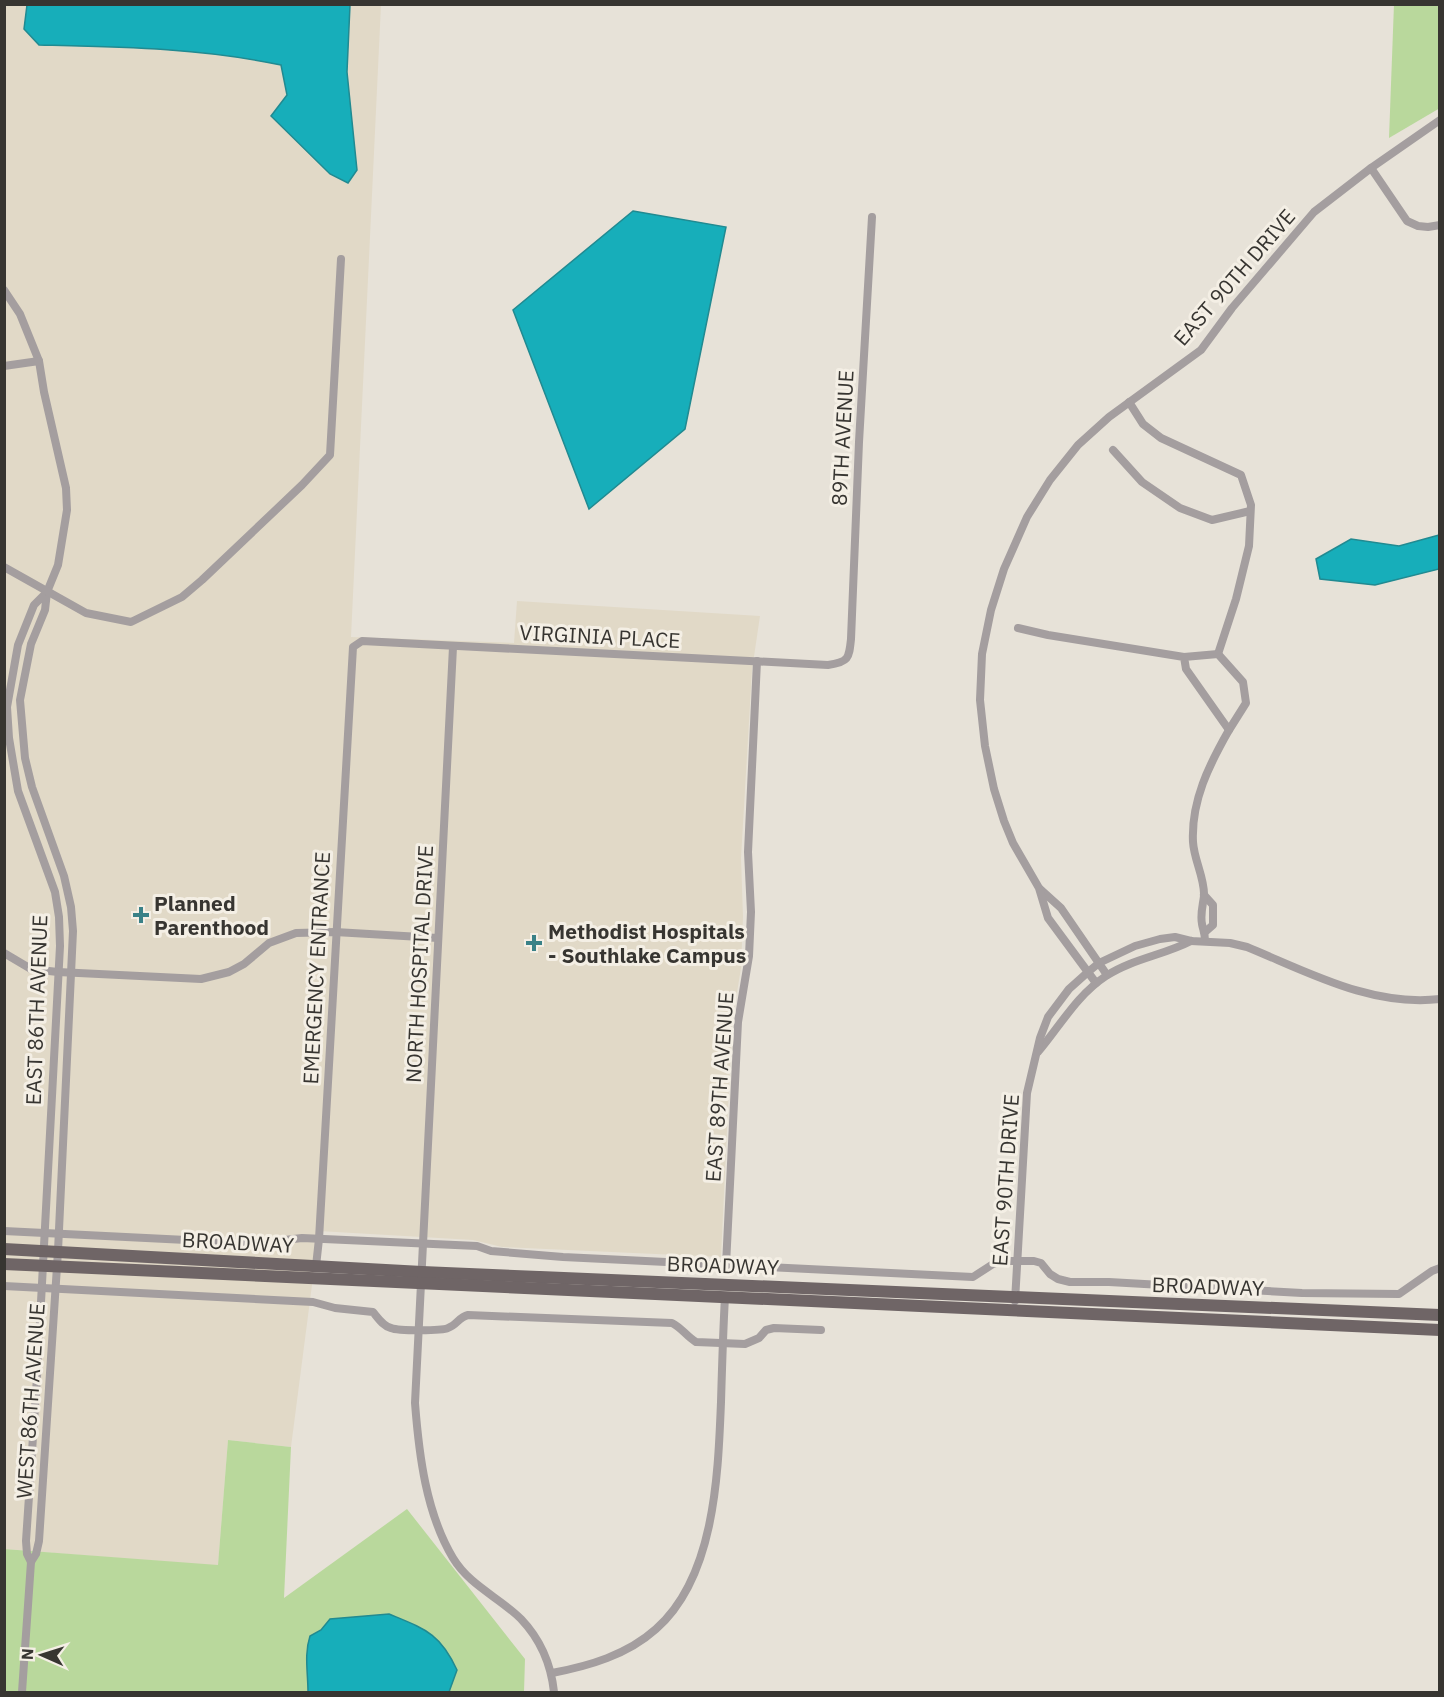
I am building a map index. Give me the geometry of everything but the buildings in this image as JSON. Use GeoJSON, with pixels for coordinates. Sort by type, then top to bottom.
{"type":"FeatureCollection","features":[{"type":"Feature","properties":{"kind":"main road","name":"BROADWAY"},"geometry":{"type":"LineString","coordinates":[[4,1249],[316,1266],[421,1278],[724,1297],[1440,1330]]}},
{"type":"Feature","properties":{"kind":"main road","name":"BROADWAY"},"geometry":{"type":"LineString","coordinates":[[4,1264],[294,1278],[421,1278],[1015,1297],[1440,1315]]}},
{"type":"Feature","properties":{"kind":"street","name":"EAST 90TH DRIVE"},"geometry":{"type":"LineString","coordinates":[[1096,983],[1048,918],[1039,888],[1013,843],[1002,818],[994,789],[985,746],[980,700],[982,654],[991,610],[1004,569],[1027,517],[1050,480],[1078,445],[1109,417],[1201,350],[1232,308],[1314,212],[1371,168],[1440,120]]}},
{"type":"Feature","properties":{"kind":"street"},"geometry":{"type":"LineString","coordinates":[[1371,168],[1407,221],[1428,227],[1440,225]]}},
{"type":"Feature","properties":{"kind":"street","name":"89TH AVENUE"},"geometry":{"type":"LineString","coordinates":[[846,659],[851,639],[859,442],[872,218]]}},
{"type":"Feature","properties":{"kind":"street"},"geometry":{"type":"LineString","coordinates":[[4,567],[86,613],[131,622],[182,597],[272,514],[330,454],[341,259]]}},
{"type":"Feature","properties":{"kind":"street","name":"EAST 86TH AVENUE"},"geometry":{"type":"LineString","coordinates":[[4,290],[20,314],[39,361],[63,471],[67,510],[58,565],[47,592],[45,610],[31,644],[20,700],[25,758],[32,787],[64,876],[71,907],[73,931],[73,973],[56,1267]]}},
{"type":"Feature","properties":{"kind":"street"},"geometry":{"type":"LineString","coordinates":[[4,366],[39,361]]}},
{"type":"Feature","properties":{"kind":"street"},"geometry":{"type":"LineString","coordinates":[[1129,402],[1143,424],[1161,438],[1241,475],[1251,505],[1249,546],[1236,598],[1218,654]]}},
{"type":"Feature","properties":{"kind":"street"},"geometry":{"type":"LineString","coordinates":[[1113,450],[1142,482],[1179,508],[1212,520],[1250,511]]}},
{"type":"Feature","properties":{"kind":"street","name":"EAST 86TH AVENUE"},"geometry":{"type":"LineString","coordinates":[[42,1266],[60,936],[55,892],[18,791],[9,738],[7,707],[18,645],[34,605],[47,592]]}},
{"type":"Feature","properties":{"kind":"street"},"geometry":{"type":"LineString","coordinates":[[1018,628],[1184,657],[1218,654]]}},
{"type":"Feature","properties":{"kind":"street","name":"VIRGINIA PLACE"},"geometry":{"type":"LineString","coordinates":[[353,646],[362,641],[828,665],[840,663],[846,659]]}},
{"type":"Feature","properties":{"kind":"street","name":"EMERGENCY ENTRANCE"},"geometry":{"type":"LineString","coordinates":[[316,1266],[353,646]]}},
{"type":"Feature","properties":{"kind":"street","name":"NORTH HOSPITAL DRIVE"},"geometry":{"type":"LineString","coordinates":[[453,647],[415,1403],[417,1435],[430,1500],[439,1528],[454,1559],[475,1584],[520,1619],[542,1647],[552,1673],[554,1692]]}},
{"type":"Feature","properties":{"kind":"street"},"geometry":{"type":"LineString","coordinates":[[1205,941],[1202,925],[1204,895],[1193,844],[1194,813],[1204,778],[1246,703],[1243,682],[1218,654]]}},
{"type":"Feature","properties":{"kind":"street"},"geometry":{"type":"LineString","coordinates":[[1184,657],[1186,669],[1229,730]]}},
{"type":"Feature","properties":{"kind":"street","name":"EAST 89TH AVENUE"},"geometry":{"type":"LineString","coordinates":[[726,1265],[738,1022],[748,956],[751,912],[748,852],[757,661]]}},
{"type":"Feature","properties":{"kind":"street","name":"EAST 90TH DRIVE"},"geometry":{"type":"LineString","coordinates":[[1037,1053],[1070,1011],[1096,983],[1107,975],[1061,908],[1039,888]]}},
{"type":"Feature","properties":{"kind":"street"},"geometry":{"type":"LineString","coordinates":[[4,953],[31,969],[201,979],[229,972],[282,937],[310,932],[438,938]]}},
{"type":"Feature","properties":{"kind":"street"},"geometry":{"type":"LineString","coordinates":[[1099,963],[1135,946],[1175,937],[1246,947],[1366,994],[1398,999],[1440,999]]}},
{"type":"Feature","properties":{"kind":"street"},"geometry":{"type":"LineString","coordinates":[[1107,975],[1138,960],[1174,950],[1191,941]]}},
{"type":"Feature","properties":{"kind":"street","name":"EAST 90TH DRIVE"},"geometry":{"type":"LineString","coordinates":[[1014,1311],[1027,1093],[1040,1038],[1048,1017],[1069,989],[1099,963]]}},
{"type":"Feature","properties":{"kind":"street"},"geometry":{"type":"LineString","coordinates":[[4,1231],[227,1242],[259,1243],[302,1238],[477,1246],[491,1251],[563,1257],[973,1277],[993,1264],[1017,1261],[1041,1263],[1050,1274],[1070,1282],[1109,1282],[1302,1293],[1399,1294],[1440,1268]]}},
{"type":"Feature","properties":{"kind":"street","name":"WEST 86TH AVENUE"},"geometry":{"type":"LineString","coordinates":[[31,1562],[26,1541],[42,1266]]}},
{"type":"Feature","properties":{"kind":"street"},"geometry":{"type":"LineString","coordinates":[[294,1278],[306,1275],[316,1266]]}},
{"type":"Feature","properties":{"kind":"street","name":"WEST 86TH AVENUE"},"geometry":{"type":"LineString","coordinates":[[31,1562],[36,1554],[39,1541],[56,1267]]}},
{"type":"Feature","properties":{"kind":"street"},"geometry":{"type":"LineString","coordinates":[[4,1286],[313,1302],[335,1308],[373,1312],[383,1324],[391,1329],[448,1329],[454,1326],[461,1317],[468,1315],[672,1323],[696,1342],[745,1344],[759,1338],[766,1330],[774,1328],[821,1330]]}},
{"type":"Feature","properties":{"kind":"street"},"geometry":{"type":"LineString","coordinates":[[552,1673],[601,1661],[634,1646],[657,1629],[684,1593],[697,1567],[706,1537],[718,1473],[724,1297]]}},
{"type":"Feature","properties":{"kind":"street"},"geometry":{"type":"LineString","coordinates":[[22,1692],[31,1562]]}},
{"type":"Feature","properties":{"kind":"shaded area"},"geometry":{"type":"Polygon","coordinates":[[[4,5],[381,5],[351,637],[514,643],[517,601],[760,616],[752,670],[741,858],[743,917],[741,968],[732,1023],[721,1257],[502,1247],[473,1240],[319,1231],[291,1447],[228,1440],[218,1566],[5,1549],[4,5]]]}},
{"type":"Feature","properties":{"kind":"green space"},"geometry":{"type":"Polygon","coordinates":[[[1394,4],[1439,5],[1440,108],[1389,138],[1394,4]]]}},
{"type":"Feature","properties":{"kind":"green space"},"geometry":{"type":"Polygon","coordinates":[[[228,1440],[291,1447],[284,1598],[407,1509],[525,1659],[524,1692],[5,1692],[4,1549],[218,1565],[228,1440]]]}},
{"type":"Feature","properties":{"kind":"water"},"geometry":{"type":"Polygon","coordinates":[[[27,5],[350,5],[347,72],[357,170],[348,183],[330,174],[271,116],[287,95],[281,65],[190,52],[39,45],[24,29],[27,5]]]}},
{"type":"Feature","properties":{"kind":"water"},"geometry":{"type":"Polygon","coordinates":[[[633,211],[726,227],[685,429],[589,509],[513,310],[633,211]]]}},
{"type":"Feature","properties":{"kind":"water"},"geometry":{"type":"Polygon","coordinates":[[[1439,535],[1439,569],[1375,585],[1320,579],[1316,559],[1351,539],[1399,546],[1439,535]]]}},
{"type":"Feature","properties":{"kind":"water"},"geometry":{"type":"Polygon","coordinates":[[[389,1614],[422,1629],[438,1640],[457,1670],[449,1692],[308,1692],[307,1657],[310,1636],[321,1630],[330,1619],[389,1614]]]}},
{"type":"Feature","properties":{"kind":"place","name":"Planned Parenthood"},"geometry":{"type":"Point","coordinates":[141,915]}},
{"type":"Feature","properties":{"kind":"place","name":"Methodist Hospitals - Southlake Campus"},"geometry":{"type":"Point","coordinates":[534,943]}}]}
